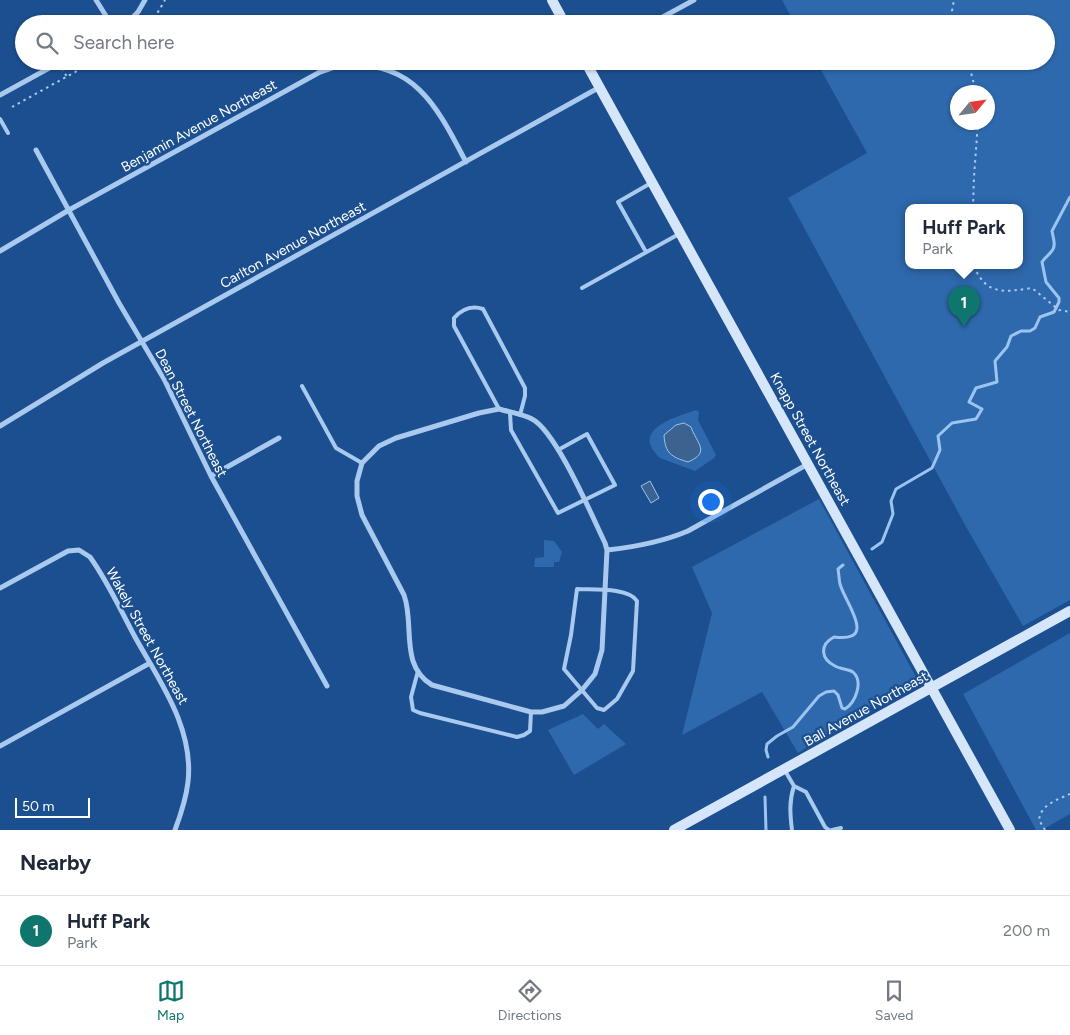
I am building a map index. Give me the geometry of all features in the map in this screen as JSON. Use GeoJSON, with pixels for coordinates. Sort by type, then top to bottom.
{"type":"FeatureCollection","features":[{"type":"Feature","properties":{"kind":"main road"},"geometry":{"type":"LineString","coordinates":[[552,0],[560,15]]}},
{"type":"Feature","properties":{"kind":"main road","name":"Knapp Street Northeast"},"geometry":{"type":"LineString","coordinates":[[590,70],[1010,830]]}},
{"type":"Feature","properties":{"kind":"main road","name":"Ball Avenue Northeast"},"geometry":{"type":"LineString","coordinates":[[674,830],[1070,611]]}},
{"type":"Feature","properties":{"kind":"street"},"geometry":{"type":"LineString","coordinates":[[96,0],[105,15]]}},
{"type":"Feature","properties":{"kind":"street"},"geometry":{"type":"LineString","coordinates":[[135,15],[145,0]]}},
{"type":"Feature","properties":{"kind":"street"},"geometry":{"type":"LineString","coordinates":[[666,15],[694,0]]}},
{"type":"Feature","properties":{"kind":"street"},"geometry":{"type":"LineString","coordinates":[[0,95],[46,70]]}},
{"type":"Feature","properties":{"kind":"street","name":"Benjamin Avenue Northeast"},"geometry":{"type":"LineString","coordinates":[[0,251],[69,210],[320,72],[327,70]]}},
{"type":"Feature","properties":{"kind":"street","name":"Benjamin Avenue Northeast"},"geometry":{"type":"LineString","coordinates":[[385,70],[405,77],[424,94],[440,114],[466,162]]}},
{"type":"Feature","properties":{"kind":"street","name":"Carlton Avenue Northeast"},"geometry":{"type":"LineString","coordinates":[[0,426],[103,362],[600,87]]}},
{"type":"Feature","properties":{"kind":"street","name":"Dean Street Northeast"},"geometry":{"type":"LineString","coordinates":[[36,150],[119,303],[151,360],[164,379],[211,476],[327,686]]}},
{"type":"Feature","properties":{"kind":"street"},"geometry":{"type":"LineString","coordinates":[[498,409],[532,419],[548,433],[606,543],[602,650],[595,674],[582,690],[564,706],[542,712],[531,712],[432,685],[423,679],[408,644],[410,619],[404,594],[362,514],[357,496],[357,481],[362,463],[379,446],[396,438],[478,413],[498,409]]}},
{"type":"Feature","properties":{"kind":"street"},"geometry":{"type":"LineString","coordinates":[[211,476],[279,438]]}},
{"type":"Feature","properties":{"kind":"street"},"geometry":{"type":"LineString","coordinates":[[607,550],[636,547],[672,538],[809,464]]}},
{"type":"Feature","properties":{"kind":"street","name":"Wakely Street Northeast"},"geometry":{"type":"LineString","coordinates":[[0,588],[68,551],[76,550],[87,554],[94,562],[172,704],[187,746],[187,786],[175,830]]}},
{"type":"Feature","properties":{"kind":"street"},"geometry":{"type":"LineString","coordinates":[[0,746],[150,663]]}},
{"type":"Feature","properties":{"kind":"lane"},"geometry":{"type":"LineString","coordinates":[[0,118],[8,133]]}},
{"type":"Feature","properties":{"kind":"lane"},"geometry":{"type":"LineString","coordinates":[[646,252],[618,202],[653,182]]}},
{"type":"Feature","properties":{"kind":"lane"},"geometry":{"type":"LineString","coordinates":[[582,288],[681,233]]}},
{"type":"Feature","properties":{"kind":"lane"},"geometry":{"type":"LineString","coordinates":[[498,409],[454,326],[454,318],[458,313],[471,307],[483,310],[525,388],[520,415]]}},
{"type":"Feature","properties":{"kind":"lane"},"geometry":{"type":"LineString","coordinates":[[302,386],[336,448],[362,463]]}},
{"type":"Feature","properties":{"kind":"lane"},"geometry":{"type":"LineString","coordinates":[[510,412],[511,430],[558,513],[615,485],[587,434],[558,450]]}},
{"type":"Feature","properties":{"kind":"lane"},"geometry":{"type":"LineString","coordinates":[[577,589],[605,590],[630,594],[637,601],[633,670],[617,700],[604,710],[597,708],[564,669],[577,589]]}},
{"type":"Feature","properties":{"kind":"lane"},"geometry":{"type":"LineString","coordinates":[[418,671],[410,697],[413,710],[420,713],[517,737],[530,731],[531,712]]}},
{"type":"Feature","properties":{"kind":"lane"},"geometry":{"type":"LineString","coordinates":[[784,769],[794,786],[806,792],[825,827],[831,830],[840,828]]}},
{"type":"Feature","properties":{"kind":"lane"},"geometry":{"type":"LineString","coordinates":[[792,830],[790,805],[794,786]]}},
{"type":"Feature","properties":{"kind":"path"},"geometry":{"type":"LineString","coordinates":[[156,15],[165,0]]}},
{"type":"Feature","properties":{"kind":"path"},"geometry":{"type":"LineString","coordinates":[[953,15],[954,0]]}},
{"type":"Feature","properties":{"kind":"path"},"geometry":{"type":"LineString","coordinates":[[12,107],[79,70]]}},
{"type":"Feature","properties":{"kind":"path"},"geometry":{"type":"LineString","coordinates":[[970,70],[974,85]]}},
{"type":"Feature","properties":{"kind":"path"},"geometry":{"type":"LineString","coordinates":[[973,204],[977,130]]}},
{"type":"Feature","properties":{"kind":"path"},"geometry":{"type":"LineString","coordinates":[[975,269],[978,277],[992,288],[1007,292],[1032,288],[1059,310],[1070,312]]}},
{"type":"Feature","properties":{"kind":"path"},"geometry":{"type":"LineString","coordinates":[[1045,830],[1039,820],[1043,808],[1070,794]]}},
{"type":"Feature","properties":{"kind":"shaded area"},"geometry":{"type":"Polygon","coordinates":[[[782,0],[1070,0],[1070,600],[1023,626],[965,525],[788,198],[867,153],[821,70],[1055,70],[1055,15],[790,15],[782,0]]]}},
{"type":"Feature","properties":{"kind":"shaded area"},"geometry":{"type":"Polygon","coordinates":[[[696,410],[699,412],[698,420],[716,455],[695,471],[660,458],[652,448],[650,440],[652,432],[658,426],[696,410]],[[691,427],[665,446],[701,446],[694,436],[691,427]]]}},
{"type":"Feature","properties":{"kind":"shaded area"},"geometry":{"type":"Polygon","coordinates":[[[684,423],[691,427],[701,451],[699,455],[688,462],[670,453],[666,446],[664,435],[676,425],[684,423]]]}},
{"type":"Feature","properties":{"kind":"shaded area"},"geometry":{"type":"Polygon","coordinates":[[[650,481],[659,498],[651,503],[641,486],[650,481]]]}},
{"type":"Feature","properties":{"kind":"shaded area"},"geometry":{"type":"Polygon","coordinates":[[[819,499],[916,677],[798,753],[762,692],[682,735],[712,613],[692,567],[819,499]]]}},
{"type":"Feature","properties":{"kind":"shaded area"},"geometry":{"type":"Polygon","coordinates":[[[544,540],[554,541],[562,552],[559,562],[554,562],[554,567],[534,567],[535,558],[544,557],[544,540]]]}},
{"type":"Feature","properties":{"kind":"shaded area"},"geometry":{"type":"Polygon","coordinates":[[[1070,633],[1070,814],[1042,830],[1036,830],[963,694],[1070,633]]]}},
{"type":"Feature","properties":{"kind":"shaded area"},"geometry":{"type":"Polygon","coordinates":[[[583,714],[598,729],[604,724],[626,744],[574,775],[548,730],[583,714]]]}},
{"type":"Feature","properties":{"kind":"waterway"},"geometry":{"type":"LineString","coordinates":[[872,549],[882,542],[893,514],[891,501],[896,489],[932,468],[940,450],[938,436],[952,423],[976,419],[982,409],[969,402],[976,388],[997,382],[995,361],[1007,347],[1011,336],[1021,331],[1030,331],[1035,328],[1040,317],[1054,312],[1059,298],[1046,282],[1042,262],[1053,250],[1052,231],[1070,197]]}},
{"type":"Feature","properties":{"kind":"waterway"},"geometry":{"type":"LineString","coordinates":[[768,757],[767,744],[793,727],[819,696],[826,692],[834,691],[838,695],[842,708],[845,709],[852,702],[857,692],[858,681],[853,672],[830,663],[824,652],[824,648],[829,640],[834,637],[847,637],[855,634],[857,628],[856,620],[840,584],[838,569],[843,565]]}},
{"type":"Feature","properties":{"kind":"waterway"},"geometry":{"type":"LineString","coordinates":[[765,797],[766,830]]}},
{"type":"Feature","properties":{"kind":"place","name":"Huff Park"},"geometry":{"type":"Point","coordinates":[964,327]}}]}
